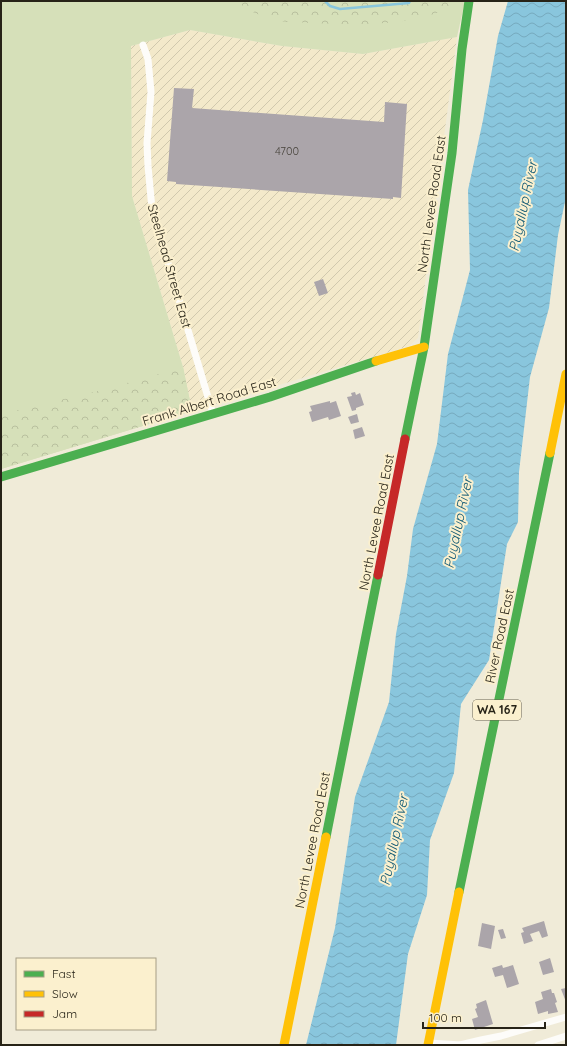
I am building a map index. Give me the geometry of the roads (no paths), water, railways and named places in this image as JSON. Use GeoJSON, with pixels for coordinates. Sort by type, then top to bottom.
{"type":"FeatureCollection","features":[{"type":"Feature","properties":{"kind":"street","name":"North Levee Road East"},"geometry":{"type":"LineString","coordinates":[[284,1045],[424,347],[452,153],[462,49],[469,1]]}},
{"type":"Feature","properties":{"kind":"street","name":"Steelhead Street East"},"geometry":{"type":"LineString","coordinates":[[143,45],[148,59],[151,92],[148,166],[152,209],[213,414]]}},
{"type":"Feature","properties":{"kind":"street","name":"Frank Albert Road East"},"geometry":{"type":"LineString","coordinates":[[1,477],[213,414],[424,347]]}},
{"type":"Feature","properties":{"kind":"street","name":"River Road East"},"geometry":{"type":"LineString","coordinates":[[428,1044],[566,374]]}},
{"type":"Feature","properties":{"kind":"street"},"geometry":{"type":"LineString","coordinates":[[428,1044],[461,1045],[501,1036],[566,1016]]}},
{"type":"Feature","properties":{"kind":"street"},"geometry":{"type":"LineString","coordinates":[[538,1045],[566,1036]]}},
{"type":"Feature","properties":{"kind":"water","name":"Puyallup River"},"geometry":{"type":"Polygon","coordinates":[[[508,1],[566,1],[566,197],[558,235],[549,308],[530,377],[519,472],[518,522],[507,544],[489,660],[461,704],[454,773],[430,840],[427,895],[408,954],[396,1045],[306,1045],[335,928],[355,797],[389,702],[396,634],[407,576],[413,529],[437,444],[448,354],[470,270],[468,190],[483,120],[498,36],[508,1]]]}},
{"type":"Feature","properties":{"kind":"waterway"},"geometry":{"type":"LineString","coordinates":[[325,1],[330,6],[340,9],[409,3],[410,1]]}}]}
